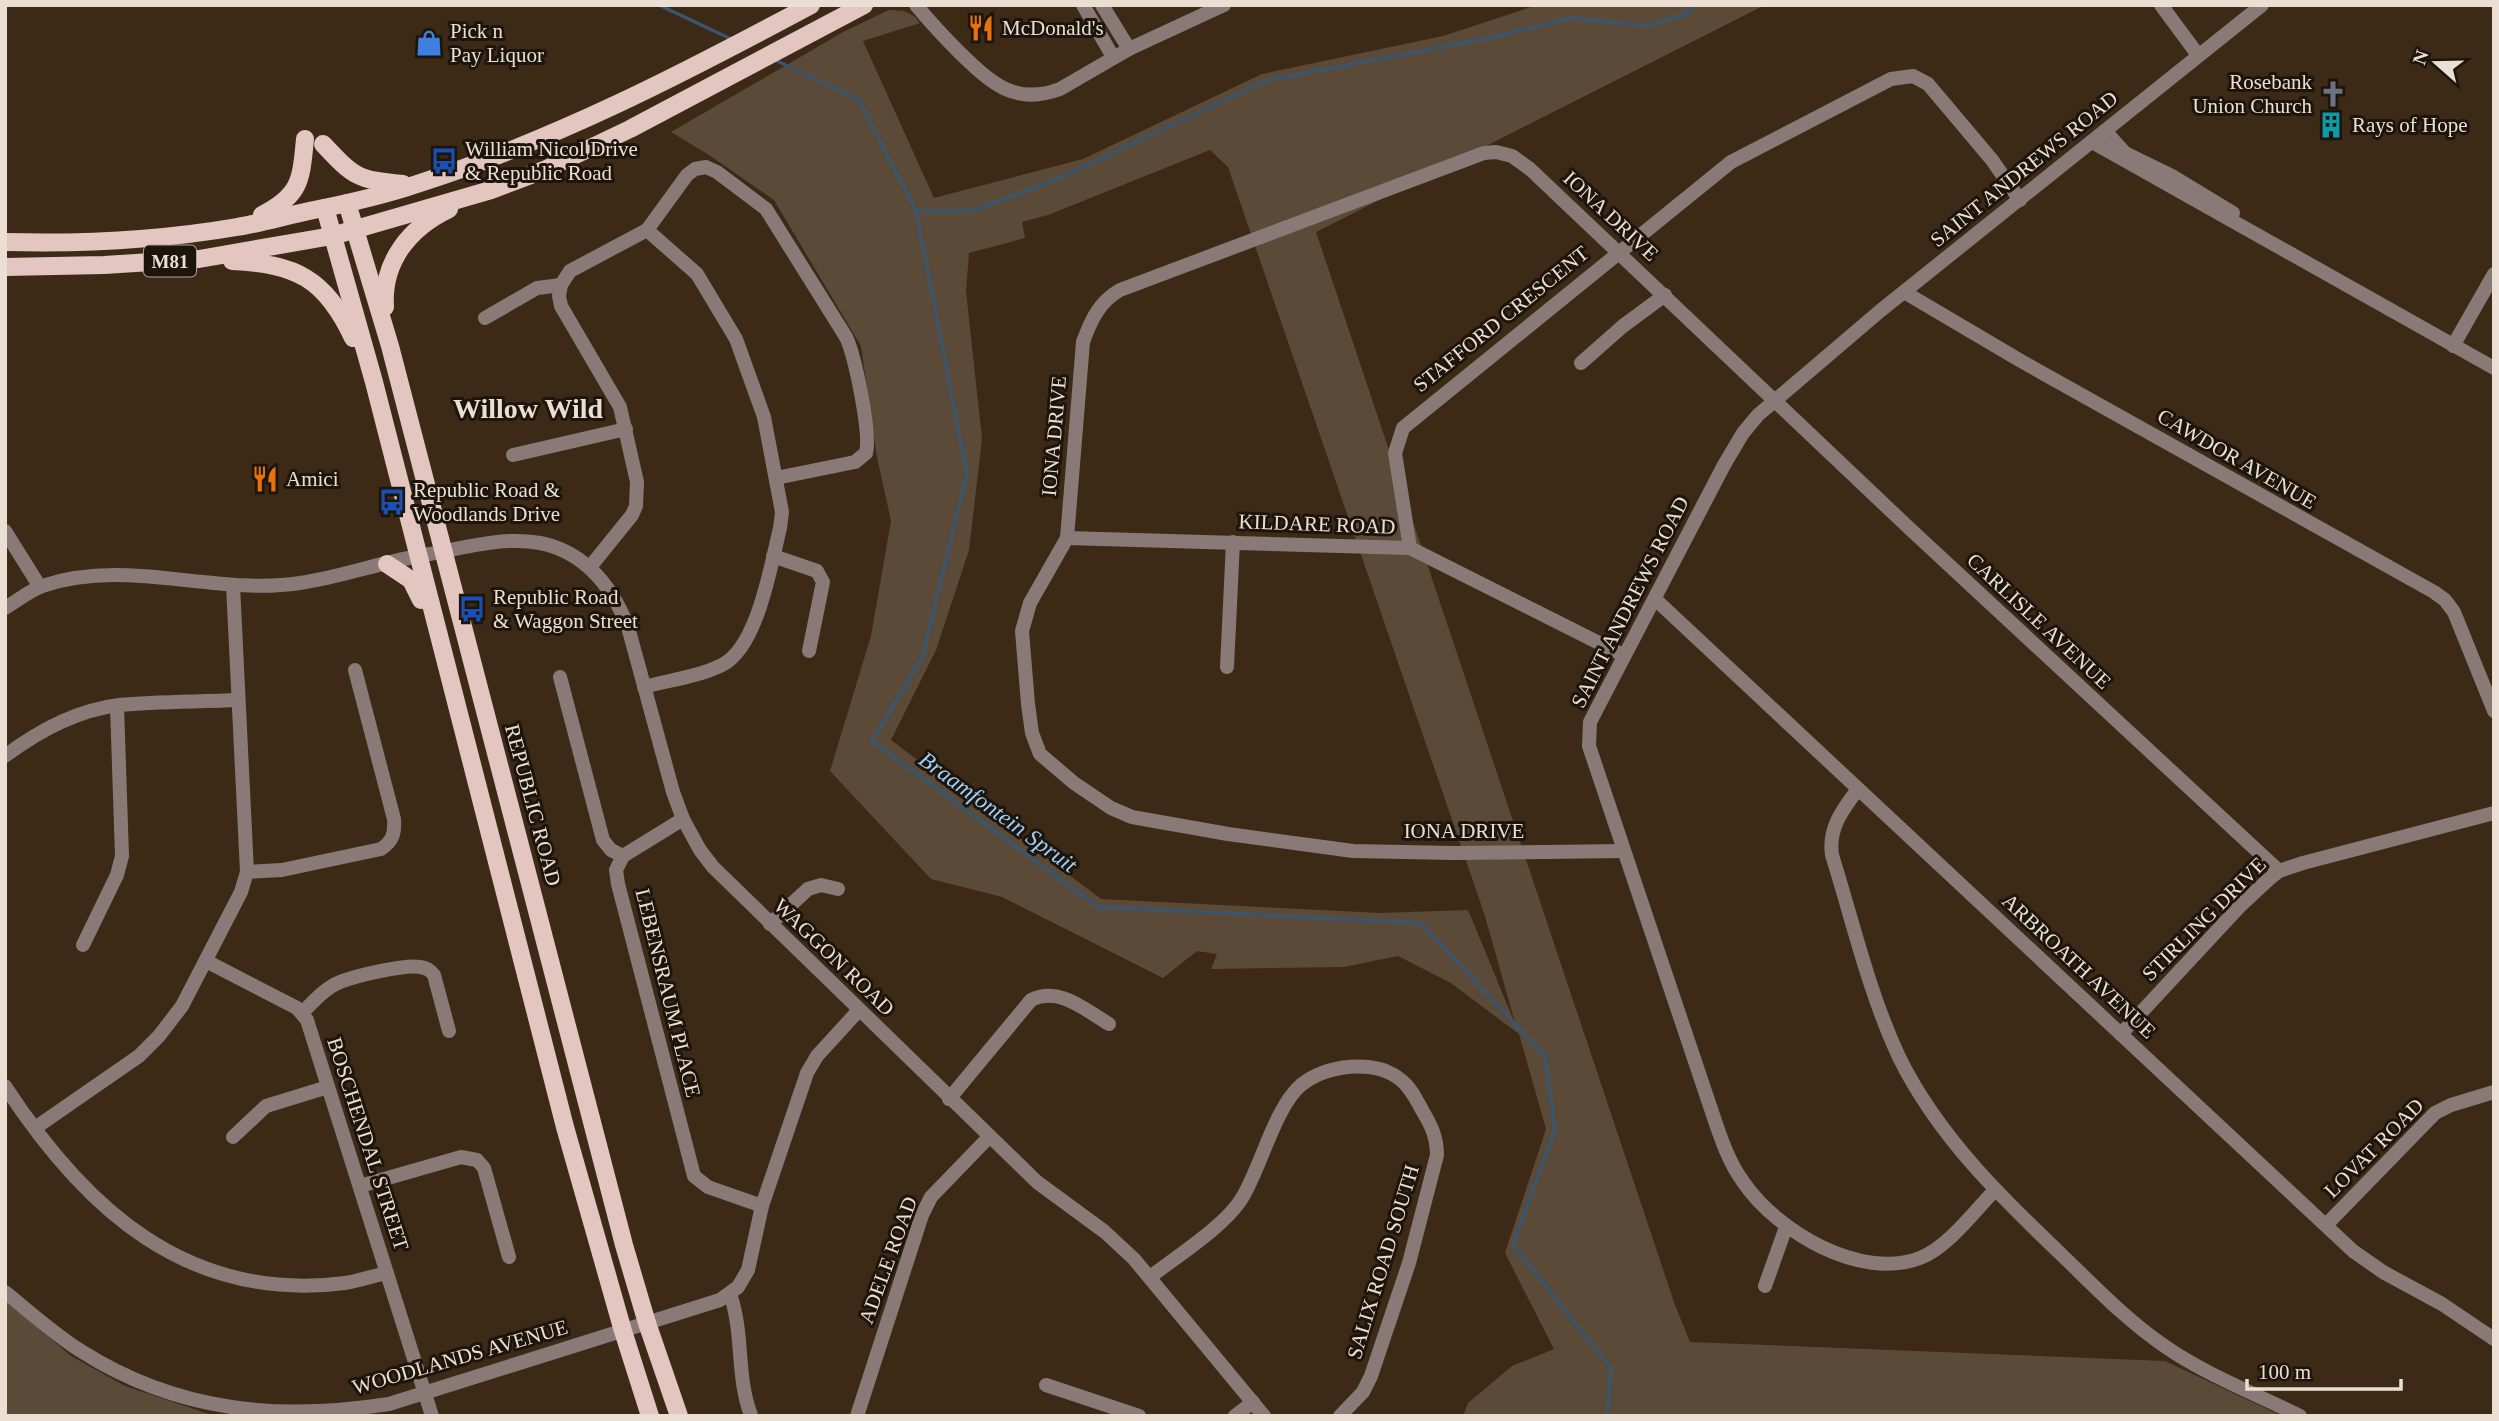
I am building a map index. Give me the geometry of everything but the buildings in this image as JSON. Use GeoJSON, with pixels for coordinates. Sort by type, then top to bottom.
{"type":"FeatureCollection","features":[{"type":"Feature","properties":{"kind":"main road","name":"M81"},"geometry":{"type":"LineString","coordinates":[[5,242],[111,241],[237,227],[416,185],[586,118],[698,65],[811,5]]}},
{"type":"Feature","properties":{"kind":"main road","name":"M81"},"geometry":{"type":"LineString","coordinates":[[5,267],[199,259],[332,236],[491,190],[544,170],[630,129],[864,5]]}},
{"type":"Feature","properties":{"kind":"main road"},"geometry":{"type":"LineString","coordinates":[[237,227],[282,205],[294,191],[301,176],[305,139]]}},
{"type":"Feature","properties":{"kind":"main road"},"geometry":{"type":"LineString","coordinates":[[323,144],[348,171],[364,180],[416,185]]}},
{"type":"Feature","properties":{"kind":"main road"},"geometry":{"type":"LineString","coordinates":[[390,346],[384,293],[396,254],[414,230],[433,217],[491,190]]}},
{"type":"Feature","properties":{"kind":"main road","name":"REPUBLIC ROAD"},"geometry":{"type":"LineString","coordinates":[[347,203],[390,346],[595,1136],[647,1323],[679,1416]]}},
{"type":"Feature","properties":{"kind":"main road"},"geometry":{"type":"LineString","coordinates":[[325,208],[374,382],[558,1101],[622,1331],[650,1416]]}},
{"type":"Feature","properties":{"kind":"main road"},"geometry":{"type":"LineString","coordinates":[[199,259],[273,264],[309,279],[337,307],[374,382]]}},
{"type":"Feature","properties":{"kind":"main road"},"geometry":{"type":"LineString","coordinates":[[387,564],[413,583],[441,648]]}},
{"type":"Feature","properties":{"kind":"street"},"geometry":{"type":"LineString","coordinates":[[916,5],[986,78],[1016,94],[1048,93],[1060,89],[1113,57],[1224,5]]}},
{"type":"Feature","properties":{"kind":"street"},"geometry":{"type":"LineString","coordinates":[[1083,5],[1113,57]]}},
{"type":"Feature","properties":{"kind":"street"},"geometry":{"type":"LineString","coordinates":[[1102,5],[1129,49]]}},
{"type":"Feature","properties":{"kind":"street"},"geometry":{"type":"LineString","coordinates":[[2161,5],[2198,55]]}},
{"type":"Feature","properties":{"kind":"street","name":"SAINT ANDREWS ROAD"},"geometry":{"type":"LineString","coordinates":[[1994,1191],[1939,1247],[1921,1258],[1903,1263],[1880,1263],[1829,1251],[1786,1227],[1744,1184],[1725,1150],[1588,736],[1594,712],[1743,433],[1773,399],[2262,5]]}},
{"type":"Feature","properties":{"kind":"street","name":"STAFFORD CRESCENT"},"geometry":{"type":"LineString","coordinates":[[1410,548],[1395,453],[1403,428],[1731,162],[1879,85],[1903,76],[1913,76],[1923,80],[1936,92],[1992,160],[2020,200]]}},
{"type":"Feature","properties":{"kind":"street"},"geometry":{"type":"LineString","coordinates":[[2105,131],[2125,153],[2180,187]]}},
{"type":"Feature","properties":{"kind":"street"},"geometry":{"type":"LineString","coordinates":[[2092,142],[2223,206],[2261,235],[2494,368]]}},
{"type":"Feature","properties":{"kind":"street","name":"IONA DRIVE"},"geometry":{"type":"LineString","coordinates":[[1624,851],[1353,851],[1228,834],[1120,813],[1074,783],[1040,754],[1031,733],[1023,644],[1025,617],[1042,580],[1068,538],[1083,342],[1094,315],[1110,296],[1120,290],[1375,192],[1489,152],[1512,156],[1530,169],[1773,399]]}},
{"type":"Feature","properties":{"kind":"street"},"geometry":{"type":"LineString","coordinates":[[590,567],[627,525],[636,506],[636,482],[620,407],[561,306],[561,285],[570,271],[647,230],[691,171],[701,167],[717,172],[766,209],[846,337],[852,352],[867,438],[866,453],[855,462],[776,478]]}},
{"type":"Feature","properties":{"kind":"street"},"geometry":{"type":"LineString","coordinates":[[643,687],[704,672],[725,663],[736,653],[753,628],[782,512],[764,417],[736,339],[696,274],[647,230]]}},
{"type":"Feature","properties":{"kind":"street"},"geometry":{"type":"LineString","coordinates":[[2453,345],[2494,274]]}},
{"type":"Feature","properties":{"kind":"street"},"geometry":{"type":"LineString","coordinates":[[485,318],[537,288],[561,285]]}},
{"type":"Feature","properties":{"kind":"street","name":"CAWDOR AVENUE"},"geometry":{"type":"LineString","coordinates":[[1904,292],[2009,354],[2434,592],[2454,612],[2494,711]]}},
{"type":"Feature","properties":{"kind":"street"},"geometry":{"type":"LineString","coordinates":[[1581,363],[1623,326],[1665,295]]}},
{"type":"Feature","properties":{"kind":"street","name":"CARLISLE AVENUE"},"geometry":{"type":"LineString","coordinates":[[1773,399],[2279,871]]}},
{"type":"Feature","properties":{"kind":"street"},"geometry":{"type":"LineString","coordinates":[[513,456],[626,429]]}},
{"type":"Feature","properties":{"kind":"street"},"geometry":{"type":"LineString","coordinates":[[5,531],[40,587]]}},
{"type":"Feature","properties":{"kind":"street","name":"KILDARE ROAD"},"geometry":{"type":"LineString","coordinates":[[1068,538],[1410,548],[1623,656]]}},
{"type":"Feature","properties":{"kind":"street","name":"WAGGON ROAD"},"geometry":{"type":"LineString","coordinates":[[417,556],[487,543],[525,541],[558,549],[590,567],[619,604],[628,626],[664,762],[683,819],[705,858],[1037,1182],[1105,1232],[1150,1278],[1264,1416]]}},
{"type":"Feature","properties":{"kind":"street"},"geometry":{"type":"LineString","coordinates":[[1227,667],[1233,542]]}},
{"type":"Feature","properties":{"kind":"street"},"geometry":{"type":"LineString","coordinates":[[5,608],[40,587],[79,579],[134,574],[255,586],[299,583],[341,576],[417,556]]}},
{"type":"Feature","properties":{"kind":"street"},"geometry":{"type":"LineString","coordinates":[[773,556],[817,571],[821,576],[823,582],[809,651]]}},
{"type":"Feature","properties":{"kind":"street"},"geometry":{"type":"LineString","coordinates":[[35,1128],[148,1049],[182,1006],[241,892],[247,872],[233,585]]}},
{"type":"Feature","properties":{"kind":"street","name":"ARBROATH AVENUE"},"geometry":{"type":"LineString","coordinates":[[1655,599],[2326,1226],[2364,1259],[2442,1304],[2494,1339]]}},
{"type":"Feature","properties":{"kind":"street"},"geometry":{"type":"LineString","coordinates":[[247,872],[282,870],[381,849],[394,836],[394,819],[355,670]]}},
{"type":"Feature","properties":{"kind":"street"},"geometry":{"type":"LineString","coordinates":[[561,677],[603,840],[611,850],[623,856],[683,819]]}},
{"type":"Feature","properties":{"kind":"street"},"geometry":{"type":"LineString","coordinates":[[5,756],[47,729],[81,715],[117,706],[238,700]]}},
{"type":"Feature","properties":{"kind":"street"},"geometry":{"type":"LineString","coordinates":[[83,945],[117,875],[122,856],[117,706]]}},
{"type":"Feature","properties":{"kind":"street"},"geometry":{"type":"LineString","coordinates":[[1858,789],[1839,816],[1830,845],[1872,985],[1899,1057],[1924,1101],[1994,1191],[2119,1310],[2184,1358],[2300,1416]]}},
{"type":"Feature","properties":{"kind":"street","name":"STIRLING DRIVE"},"geometry":{"type":"LineString","coordinates":[[2121,1034],[2241,905],[2279,871],[2494,813]]}},
{"type":"Feature","properties":{"kind":"street","name":"LEBENSRAUM PLACE"},"geometry":{"type":"LineString","coordinates":[[623,856],[617,865],[618,884],[694,1176],[708,1187],[762,1206]]}},
{"type":"Feature","properties":{"kind":"street"},"geometry":{"type":"LineString","coordinates":[[770,924],[808,889],[821,885],[838,889]]}},
{"type":"Feature","properties":{"kind":"street"},"geometry":{"type":"LineString","coordinates":[[206,961],[280,998],[302,1013],[328,988],[340,982],[406,966],[428,969],[434,975],[449,1031]]}},
{"type":"Feature","properties":{"kind":"street"},"geometry":{"type":"LineString","coordinates":[[949,1099],[1031,1000],[1054,994],[1068,999],[1109,1024]]}},
{"type":"Feature","properties":{"kind":"street"},"geometry":{"type":"LineString","coordinates":[[751,1415],[730,1294],[738,1287],[748,1269],[762,1206],[811,1064],[859,1010]]}},
{"type":"Feature","properties":{"kind":"street","name":"BOSCHENDAL STREET"},"geometry":{"type":"LineString","coordinates":[[302,1013],[432,1416]]}},
{"type":"Feature","properties":{"kind":"street","name":"SALIX ROAD SOUTH"},"geometry":{"type":"LineString","coordinates":[[1150,1278],[1214,1227],[1241,1201],[1285,1106],[1295,1091],[1311,1079],[1328,1072],[1360,1067],[1394,1074],[1410,1089],[1430,1123],[1436,1138],[1437,1155],[1409,1263],[1371,1376],[1363,1392],[1340,1416]]}},
{"type":"Feature","properties":{"kind":"street"},"geometry":{"type":"LineString","coordinates":[[5,1086],[35,1128],[96,1200],[145,1238],[195,1266],[272,1284],[346,1283],[386,1273]]}},
{"type":"Feature","properties":{"kind":"street"},"geometry":{"type":"LineString","coordinates":[[233,1137],[266,1106],[328,1087]]}},
{"type":"Feature","properties":{"kind":"street","name":"LOVAT ROAD"},"geometry":{"type":"LineString","coordinates":[[2326,1226],[2435,1113],[2451,1105],[2494,1092]]}},
{"type":"Feature","properties":{"kind":"street","name":"ADELE ROAD"},"geometry":{"type":"LineString","coordinates":[[857,1416],[922,1215],[931,1197],[989,1137]]}},
{"type":"Feature","properties":{"kind":"street"},"geometry":{"type":"LineString","coordinates":[[359,1185],[461,1157],[473,1158],[484,1168],[509,1257]]}},
{"type":"Feature","properties":{"kind":"street"},"geometry":{"type":"LineString","coordinates":[[1765,1286],[1786,1227]]}},
{"type":"Feature","properties":{"kind":"street","name":"WOODLANDS AVENUE"},"geometry":{"type":"LineString","coordinates":[[5,1292],[79,1350],[119,1374],[175,1396],[230,1413],[295,1415],[340,1413],[389,1404],[720,1300],[730,1294]]}},
{"type":"Feature","properties":{"kind":"street"},"geometry":{"type":"LineString","coordinates":[[1046,1385],[1139,1416]]}},
{"type":"Feature","properties":{"kind":"street"},"geometry":{"type":"LineString","coordinates":[[1235,1416],[1253,1402]]}},
{"type":"Feature","properties":{"kind":"shaded area"},"geometry":{"type":"Polygon","coordinates":[[[1537,5],[1765,5],[1316,232],[1675,1305],[1690,1342],[2165,1361],[2282,1416],[1463,1416],[1468,1403],[1512,1366],[1554,1349],[1505,1253],[1546,1129],[1519,1034],[1451,983],[1398,956],[1344,967],[1211,969],[1217,954],[1197,951],[1163,978],[1002,897],[931,879],[830,771],[871,636],[891,521],[877,457],[861,346],[774,200],[671,132],[845,31],[889,10],[904,11],[920,23],[863,41],[934,198],[1083,159],[1262,74],[1443,36],[1537,5]],[[1210,150],[1048,215],[1022,222],[1025,238],[969,253],[966,291],[982,439],[969,550],[936,650],[891,740],[1101,899],[1380,913],[1468,910],[1516,1026],[1484,913],[1228,167],[1210,150]]]}},
{"type":"Feature","properties":{"kind":"shaded area"},"geometry":{"type":"Polygon","coordinates":[[[5,1300],[71,1356],[125,1386],[215,1416],[5,1416],[5,1300]]]}},
{"type":"Feature","properties":{"kind":"waterway","name":"Braamfontein Spruit"},"geometry":{"type":"LineString","coordinates":[[659,5],[731,39]]}},
{"type":"Feature","properties":{"kind":"waterway"},"geometry":{"type":"LineString","coordinates":[[916,211],[973,211],[1060,178],[1265,81],[1489,38],[1571,18],[1647,26],[1683,15],[1697,5]]}},
{"type":"Feature","properties":{"kind":"waterway","name":"Braamfontein Spruit"},"geometry":{"type":"LineString","coordinates":[[773,59],[859,100],[916,211],[967,474],[922,658],[872,741],[1098,907],[1421,923],[1545,1056],[1555,1129],[1513,1245],[1611,1368],[1607,1416]]}},
{"type":"Feature","properties":{"kind":"place","name":"McDonald's"},"geometry":{"type":"Point","coordinates":[981,28]}},
{"type":"Feature","properties":{"kind":"place","name":"Pick n Pay Liquor"},"geometry":{"type":"Point","coordinates":[429,43]}},
{"type":"Feature","properties":{"kind":"place","name":"Rosebank Union Church"},"geometry":{"type":"Point","coordinates":[2333,94]}},
{"type":"Feature","properties":{"kind":"place","name":"Rays of Hope"},"geometry":{"type":"Point","coordinates":[2331,125]}},
{"type":"Feature","properties":{"kind":"place","name":"William Nicol Drive & Republic Road"},"geometry":{"type":"Point","coordinates":[444,161]}},
{"type":"Feature","properties":{"kind":"place","name":"Amici"},"geometry":{"type":"Point","coordinates":[265,479]}},
{"type":"Feature","properties":{"kind":"place","name":"Republic Road & Woodlands Drive"},"geometry":{"type":"Point","coordinates":[392,502]}},
{"type":"Feature","properties":{"kind":"place","name":"Republic Road & Waggon Street"},"geometry":{"type":"Point","coordinates":[472,609]}},
{"type":"Feature","properties":{"kind":"district","name":"Willow Wild"},"geometry":{"type":"Point","coordinates":[528,408]}}]}
